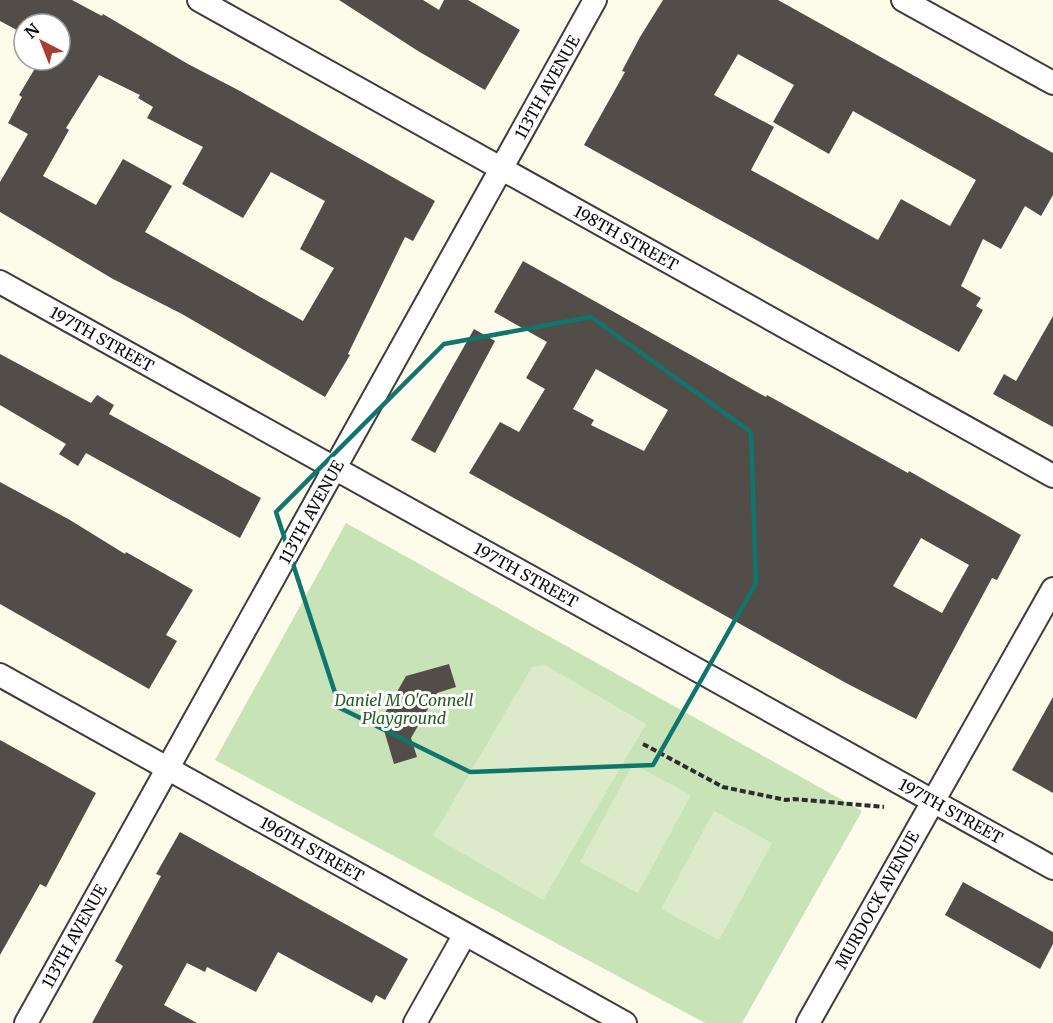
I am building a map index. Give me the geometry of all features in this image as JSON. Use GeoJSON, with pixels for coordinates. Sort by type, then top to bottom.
{"type":"FeatureCollection","features":[{"type":"Feature","properties":{"kind":"street","name":"198TH STREET"},"geometry":{"type":"LineString","coordinates":[[199,0],[1053,476]]}},
{"type":"Feature","properties":{"kind":"street","name":"113TH AVENUE"},"geometry":{"type":"LineString","coordinates":[[26,1023],[595,0]]}},
{"type":"Feature","properties":{"kind":"street"},"geometry":{"type":"LineString","coordinates":[[903,0],[1053,83]]}},
{"type":"Feature","properties":{"kind":"street","name":"197TH STREET"},"geometry":{"type":"LineString","coordinates":[[0,282],[1053,868]]}},
{"type":"Feature","properties":{"kind":"street","name":"MURDOCK AVENUE"},"geometry":{"type":"LineString","coordinates":[[808,1023],[1053,589]]}},
{"type":"Feature","properties":{"kind":"street","name":"196TH STREET"},"geometry":{"type":"LineString","coordinates":[[0,675],[625,1023]]}},
{"type":"Feature","properties":{"kind":"street"},"geometry":{"type":"LineString","coordinates":[[415,1023],[465,934]]}},
{"type":"Feature","properties":{"kind":"path"},"geometry":{"type":"LineString","coordinates":[[643,744],[723,787],[786,800],[884,807]]}},
{"type":"Feature","properties":{"kind":"highlighted area"},"geometry":{"type":"Polygon","coordinates":[[[591,317],[751,432],[756,583],[653,765],[470,772],[340,708],[276,512],[444,344],[591,317]]]}},
{"type":"Feature","properties":{"kind":"green space","name":"Daniel M O'Connell Playground"},"geometry":{"type":"Polygon","coordinates":[[[346,523],[862,811],[742,1023],[705,1023],[215,760],[346,523]]]}},
{"type":"Feature","properties":{"kind":"green space"},"geometry":{"type":"Polygon","coordinates":[[[545,665],[646,724],[543,900],[433,836],[532,667],[545,665]]]}},
{"type":"Feature","properties":{"kind":"green space"},"geometry":{"type":"Polygon","coordinates":[[[633,764],[691,795],[638,893],[580,862],[633,764]]]}},
{"type":"Feature","properties":{"kind":"green space"},"geometry":{"type":"Polygon","coordinates":[[[714,811],[772,843],[719,940],[661,909],[714,811]]]}},
{"type":"Feature","properties":{"kind":"building"},"geometry":{"type":"Polygon","coordinates":[[[0,0],[72,0],[102,16],[103,14],[188,64],[435,201],[413,241],[405,237],[348,354],[350,355],[325,397],[182,314],[113,279],[0,212],[0,182],[28,134],[8,123],[22,97],[19,95],[33,72],[72,72],[72,12],[12,12],[12,28],[0,21],[0,0]],[[99,75],[66,128],[69,130],[43,176],[96,205],[123,159],[172,186],[145,232],[303,321],[334,268],[300,249],[325,201],[271,172],[243,218],[182,184],[203,147],[147,118],[153,107],[138,98],[140,95],[99,75]]]}},
{"type":"Feature","properties":{"kind":"building"},"geometry":{"type":"Polygon","coordinates":[[[339,0],[423,0],[439,10],[444,0],[468,0],[520,30],[485,90],[418,51],[339,0]]]}},
{"type":"Feature","properties":{"kind":"building"},"geometry":{"type":"Polygon","coordinates":[[[663,0],[778,0],[1053,153],[1053,195],[1041,216],[1025,206],[1001,249],[983,239],[961,286],[981,298],[976,306],[983,310],[959,352],[584,145],[625,72],[622,71],[663,0]],[[738,54],[714,95],[774,127],[751,170],[878,240],[901,199],[950,226],[976,180],[853,111],[829,154],[773,122],[794,85],[738,54]]]}},
{"type":"Feature","properties":{"kind":"building"},"geometry":{"type":"Polygon","coordinates":[[[523,261],[766,397],[767,395],[908,473],[909,471],[1021,535],[997,580],[992,578],[916,719],[846,683],[469,473],[500,422],[519,432],[545,389],[526,378],[547,342],[494,312],[523,261]],[[596,369],[573,409],[594,420],[591,425],[644,451],[668,410],[596,369]],[[921,538],[893,586],[942,613],[969,565],[921,538]]]}},
{"type":"Feature","properties":{"kind":"building"},"geometry":{"type":"Polygon","coordinates":[[[1053,316],[1053,427],[993,394],[1004,374],[1016,381],[1053,316]]]}},
{"type":"Feature","properties":{"kind":"building"},"geometry":{"type":"Polygon","coordinates":[[[474,329],[495,341],[435,453],[411,440],[474,329]]]}},
{"type":"Feature","properties":{"kind":"building"},"geometry":{"type":"Polygon","coordinates":[[[0,354],[91,403],[97,395],[114,405],[109,414],[261,498],[240,538],[86,453],[78,466],[59,454],[66,444],[0,405],[0,354]]]}},
{"type":"Feature","properties":{"kind":"building"},"geometry":{"type":"Polygon","coordinates":[[[0,482],[193,590],[166,635],[177,641],[149,689],[0,604],[0,482]]]}},
{"type":"Feature","properties":{"kind":"building"},"geometry":{"type":"Polygon","coordinates":[[[449,664],[456,687],[437,693],[411,738],[417,757],[394,764],[381,720],[406,676],[449,664]]]}},
{"type":"Feature","properties":{"kind":"building"},"geometry":{"type":"Polygon","coordinates":[[[1053,697],[1053,793],[1012,770],[1053,697]]]}},
{"type":"Feature","properties":{"kind":"building"},"geometry":{"type":"Polygon","coordinates":[[[0,740],[96,793],[46,887],[40,884],[0,955],[0,740]]]}},
{"type":"Feature","properties":{"kind":"building"},"geometry":{"type":"Polygon","coordinates":[[[180,832],[408,959],[385,1000],[376,995],[372,1003],[278,952],[256,992],[207,967],[205,972],[187,963],[164,1005],[197,1023],[92,1023],[123,966],[115,961],[161,876],[156,874],[180,832]]]}},
{"type":"Feature","properties":{"kind":"building"},"geometry":{"type":"Polygon","coordinates":[[[963,882],[1053,932],[1053,944],[1040,969],[945,915],[963,882]]]}}]}
